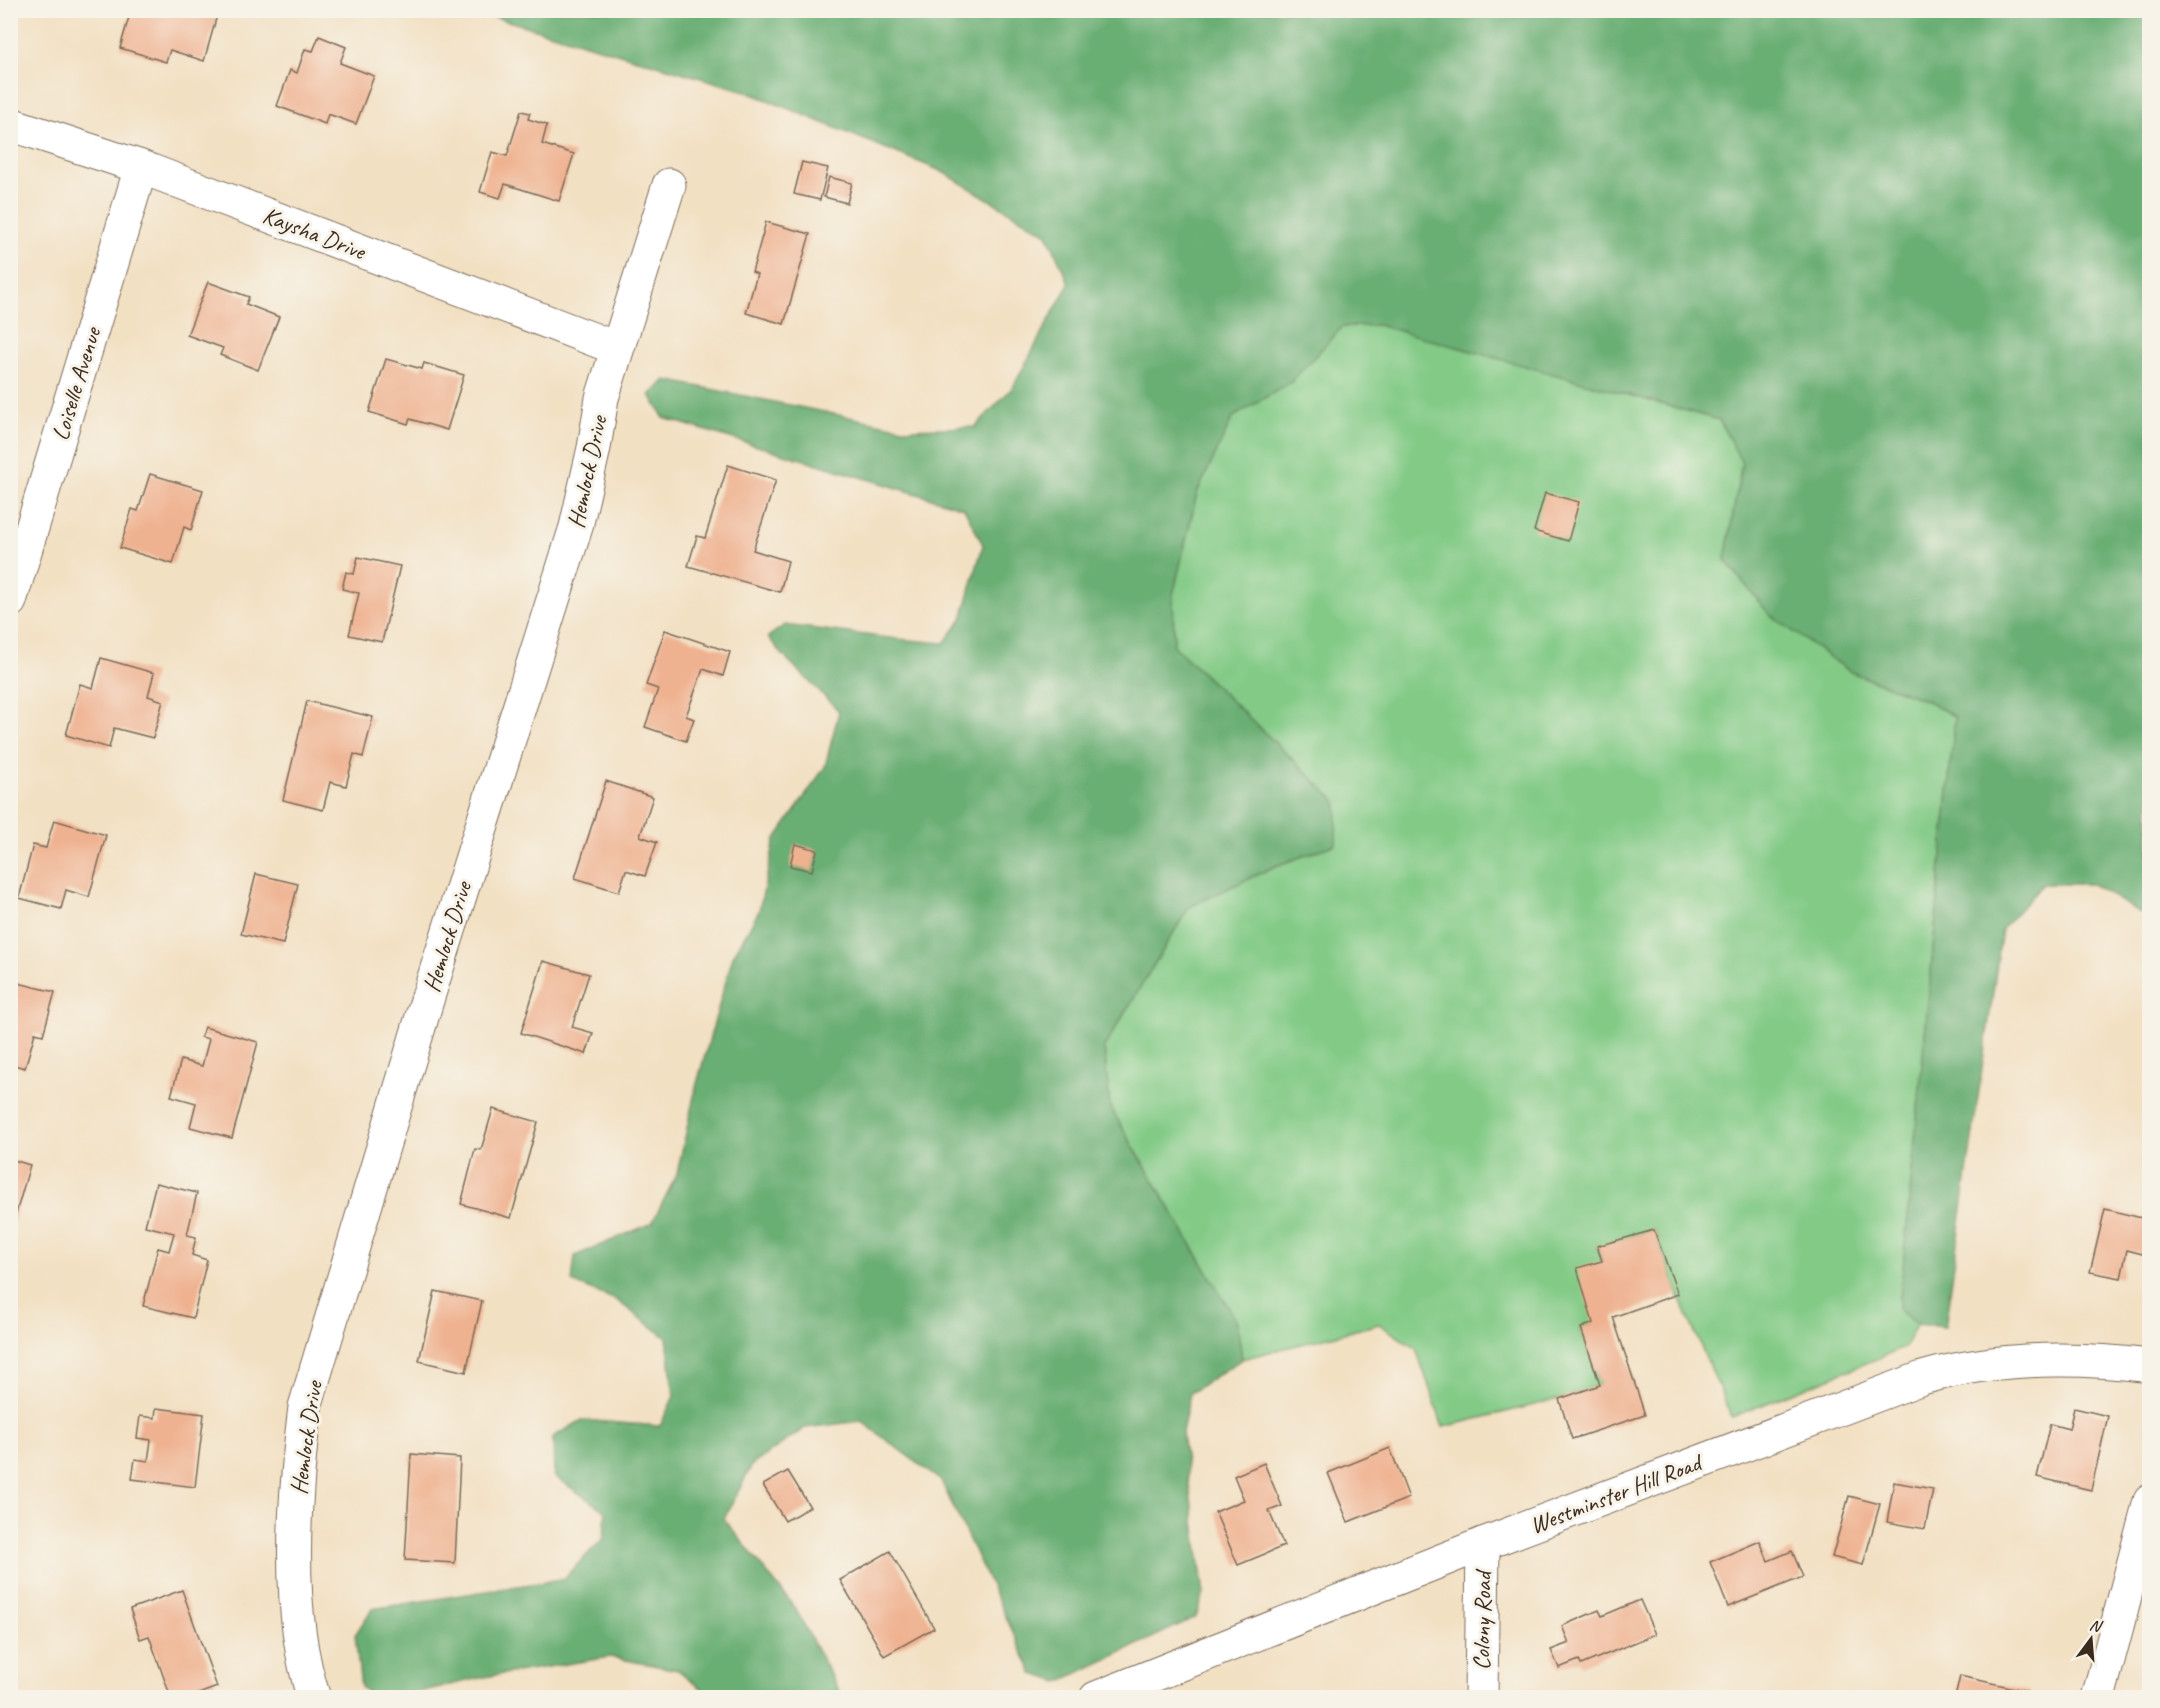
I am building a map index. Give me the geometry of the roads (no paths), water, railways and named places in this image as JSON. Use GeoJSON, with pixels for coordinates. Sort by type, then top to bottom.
{"type":"FeatureCollection","features":[{"type":"Feature","properties":{"kind":"street","name":"Kaysha Drive"},"geometry":{"type":"LineString","coordinates":[[10,124],[141,167],[616,348]]}},
{"type":"Feature","properties":{"kind":"street","name":"Loiselle Avenue"},"geometry":{"type":"LineString","coordinates":[[10,602],[141,167]]}},
{"type":"Feature","properties":{"kind":"street","name":"Hemlock Drive"},"geometry":{"type":"LineString","coordinates":[[314,1698],[300,1642],[296,1583],[296,1515],[305,1407],[428,997],[576,527],[594,448],[602,398],[669,185]]}},
{"type":"Feature","properties":{"kind":"street","name":"Westminster Hill Road"},"geometry":{"type":"LineString","coordinates":[[1096,1698],[1483,1544],[1922,1378],[1946,1371],[2011,1361],[2066,1358],[2150,1365]]}},
{"type":"Feature","properties":{"kind":"street"},"geometry":{"type":"LineString","coordinates":[[2098,1698],[2150,1501]]}},
{"type":"Feature","properties":{"kind":"street","name":"Colony Road"},"geometry":{"type":"LineString","coordinates":[[1481,1698],[1483,1544]]}}]}
